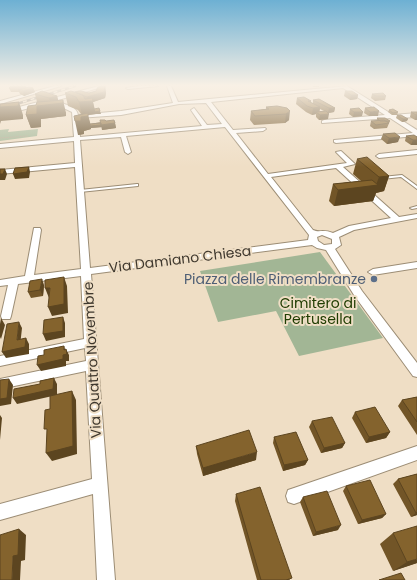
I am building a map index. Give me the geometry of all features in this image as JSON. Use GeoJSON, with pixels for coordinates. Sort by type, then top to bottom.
{"type":"FeatureCollection","features":[{"type":"Feature","properties":{"kind":"street"},"geometry":{"type":"LineString","coordinates":[[75,113],[76,117],[111,113]]}},
{"type":"Feature","properties":{"kind":"street"},"geometry":{"type":"LineString","coordinates":[[117,120],[120,113]]}},
{"type":"Feature","properties":{"kind":"street"},"geometry":{"type":"LineString","coordinates":[[196,113],[206,127]]}},
{"type":"Feature","properties":{"kind":"street"},"geometry":{"type":"LineString","coordinates":[[217,113],[321,247],[330,248],[338,242],[334,236],[323,232],[314,238]]}},
{"type":"Feature","properties":{"kind":"street"},"geometry":{"type":"LineString","coordinates":[[387,113],[417,134]]}},
{"type":"Feature","properties":{"kind":"street"},"geometry":{"type":"LineString","coordinates":[[324,122],[417,115]]}},
{"type":"Feature","properties":{"kind":"street","name":"Via Quattro Novembre"},"geometry":{"type":"LineString","coordinates":[[76,117],[76,140],[87,271],[90,342],[106,580]]}},
{"type":"Feature","properties":{"kind":"street"},"geometry":{"type":"LineString","coordinates":[[76,126],[82,125]]}},
{"type":"Feature","properties":{"kind":"street"},"geometry":{"type":"LineString","coordinates":[[0,146],[226,125]]}},
{"type":"Feature","properties":{"kind":"street"},"geometry":{"type":"LineString","coordinates":[[231,132],[263,129]]}},
{"type":"Feature","properties":{"kind":"street"},"geometry":{"type":"LineString","coordinates":[[336,141],[417,134]]}},
{"type":"Feature","properties":{"kind":"street"},"geometry":{"type":"LineString","coordinates":[[123,135],[128,152]]}},
{"type":"Feature","properties":{"kind":"street"},"geometry":{"type":"LineString","coordinates":[[266,176],[352,164],[339,152]]}},
{"type":"Feature","properties":{"kind":"street"},"geometry":{"type":"LineString","coordinates":[[379,156],[417,152]]}},
{"type":"Feature","properties":{"kind":"street"},"geometry":{"type":"LineString","coordinates":[[0,172],[78,165]]}},
{"type":"Feature","properties":{"kind":"street"},"geometry":{"type":"LineString","coordinates":[[338,166],[397,220]]}},
{"type":"Feature","properties":{"kind":"street"},"geometry":{"type":"LineString","coordinates":[[334,236],[352,228],[417,216]]}},
{"type":"Feature","properties":{"kind":"street"},"geometry":{"type":"LineString","coordinates":[[29,279],[37,230]]}},
{"type":"Feature","properties":{"kind":"street","name":"Via Damiano Chiesa"},"geometry":{"type":"LineString","coordinates":[[0,283],[314,238]]}},
{"type":"Feature","properties":{"kind":"street"},"geometry":{"type":"LineString","coordinates":[[330,248],[332,254],[358,293],[417,372]]}},
{"type":"Feature","properties":{"kind":"street"},"geometry":{"type":"LineString","coordinates":[[373,272],[417,264]]}},
{"type":"Feature","properties":{"kind":"street"},"geometry":{"type":"LineString","coordinates":[[6,316],[14,281]]}},
{"type":"Feature","properties":{"kind":"street"},"geometry":{"type":"LineString","coordinates":[[0,361],[90,342]]}},
{"type":"Feature","properties":{"kind":"street"},"geometry":{"type":"LineString","coordinates":[[0,384],[92,365]]}},
{"type":"Feature","properties":{"kind":"street"},"geometry":{"type":"LineString","coordinates":[[294,496],[417,453]]}},
{"type":"Feature","properties":{"kind":"street"},"geometry":{"type":"LineString","coordinates":[[0,512],[100,484]]}},
{"type":"Feature","properties":{"kind":"lane"},"geometry":{"type":"LineString","coordinates":[[378,179],[402,176],[417,188]]}},
{"type":"Feature","properties":{"kind":"lane"},"geometry":{"type":"LineString","coordinates":[[80,192],[137,185]]}},
{"type":"Feature","properties":{"kind":"path"},"geometry":{"type":"LineString","coordinates":[[0,138],[28,136]]}},
{"type":"Feature","properties":{"kind":"green space"},"geometry":{"type":"Polygon","coordinates":[[[9,129],[8,132],[38,129],[37,136],[0,141],[0,130],[9,129]]]}},
{"type":"Feature","properties":{"kind":"green space","name":"Cimitero di Pertusella"},"geometry":{"type":"Polygon","coordinates":[[[320,252],[383,338],[299,356],[276,311],[218,322],[200,271],[320,252]]]}},
{"type":"Feature","properties":{"kind":"building"},"geometry":{"type":"Polygon","coordinates":[[[26,113],[37,113],[37,114],[26,115],[26,113]]]}},
{"type":"Feature","properties":{"kind":"building"},"geometry":{"type":"Polygon","coordinates":[[[88,113],[88,116],[81,117],[81,121],[75,121],[74,116],[88,113]]]}},
{"type":"Feature","properties":{"kind":"building"},"geometry":{"type":"Polygon","coordinates":[[[253,113],[287,113],[286,114],[255,116],[253,113]]]}},
{"type":"Feature","properties":{"kind":"building"},"geometry":{"type":"Polygon","coordinates":[[[317,113],[329,114],[320,115],[317,113]]]}},
{"type":"Feature","properties":{"kind":"building"},"geometry":{"type":"Polygon","coordinates":[[[397,115],[401,115],[408,119],[403,119],[397,115]]]}},
{"type":"Feature","properties":{"kind":"building"},"geometry":{"type":"Polygon","coordinates":[[[377,118],[385,118],[390,121],[380,121],[377,118]]]}},
{"type":"Feature","properties":{"kind":"building"},"geometry":{"type":"Polygon","coordinates":[[[100,120],[114,120],[115,123],[101,125],[100,120]]]}},
{"type":"Feature","properties":{"kind":"building"},"geometry":{"type":"Polygon","coordinates":[[[384,120],[389,123],[376,125],[371,121],[384,120]]]}},
{"type":"Feature","properties":{"kind":"building"},"geometry":{"type":"Polygon","coordinates":[[[101,123],[101,125],[90,126],[90,124],[101,123]]]}},
{"type":"Feature","properties":{"kind":"building"},"geometry":{"type":"Polygon","coordinates":[[[395,133],[400,137],[389,138],[383,134],[395,133]]]}},
{"type":"Feature","properties":{"kind":"building"},"geometry":{"type":"Polygon","coordinates":[[[414,135],[417,137],[417,140],[413,140],[406,136],[414,135]]]}},
{"type":"Feature","properties":{"kind":"building"},"geometry":{"type":"Polygon","coordinates":[[[367,157],[389,176],[379,177],[357,159],[367,157]]]}},
{"type":"Feature","properties":{"kind":"building"},"geometry":{"type":"Polygon","coordinates":[[[29,167],[27,172],[13,174],[15,168],[29,167]]]}},
{"type":"Feature","properties":{"kind":"building"},"geometry":{"type":"Polygon","coordinates":[[[0,169],[5,169],[3,174],[0,174],[0,169]]]}},
{"type":"Feature","properties":{"kind":"building"},"geometry":{"type":"Polygon","coordinates":[[[372,180],[378,185],[338,190],[333,184],[372,180]]]}},
{"type":"Feature","properties":{"kind":"building"},"geometry":{"type":"Polygon","coordinates":[[[64,277],[64,304],[48,307],[50,288],[45,288],[45,280],[64,277]]]}},
{"type":"Feature","properties":{"kind":"building"},"geometry":{"type":"Polygon","coordinates":[[[42,279],[40,290],[28,292],[30,281],[42,279]]]}},
{"type":"Feature","properties":{"kind":"building"},"geometry":{"type":"Polygon","coordinates":[[[63,317],[63,331],[43,334],[44,320],[63,317]]]}},
{"type":"Feature","properties":{"kind":"building"},"geometry":{"type":"Polygon","coordinates":[[[19,322],[17,340],[26,338],[25,347],[2,352],[7,324],[19,322]]]}},
{"type":"Feature","properties":{"kind":"building"},"geometry":{"type":"Polygon","coordinates":[[[64,346],[64,350],[66,349],[67,354],[63,355],[63,359],[37,365],[38,356],[44,355],[44,350],[64,346]]]}},
{"type":"Feature","properties":{"kind":"building"},"geometry":{"type":"Polygon","coordinates":[[[54,378],[53,389],[13,398],[14,389],[40,384],[40,381],[54,378]]]}},
{"type":"Feature","properties":{"kind":"building"},"geometry":{"type":"Polygon","coordinates":[[[9,379],[7,398],[0,399],[0,380],[9,379]]]}},
{"type":"Feature","properties":{"kind":"building"},"geometry":{"type":"Polygon","coordinates":[[[72,391],[73,446],[46,453],[47,429],[44,429],[45,410],[50,409],[50,396],[72,391]]]}},
{"type":"Feature","properties":{"kind":"building"},"geometry":{"type":"Polygon","coordinates":[[[417,397],[417,422],[402,400],[417,397]]]}},
{"type":"Feature","properties":{"kind":"building"},"geometry":{"type":"Polygon","coordinates":[[[375,407],[390,432],[369,437],[355,412],[375,407]]]}},
{"type":"Feature","properties":{"kind":"building"},"geometry":{"type":"Polygon","coordinates":[[[332,417],[345,443],[324,448],[312,421],[332,417]]]}},
{"type":"Feature","properties":{"kind":"building"},"geometry":{"type":"Polygon","coordinates":[[[249,430],[257,452],[203,468],[196,446],[249,430]]]}},
{"type":"Feature","properties":{"kind":"building"},"geometry":{"type":"Polygon","coordinates":[[[296,432],[308,460],[284,465],[274,437],[296,432]]]}},
{"type":"Feature","properties":{"kind":"building"},"geometry":{"type":"Polygon","coordinates":[[[417,474],[417,512],[416,513],[398,479],[417,474]]]}},
{"type":"Feature","properties":{"kind":"building"},"geometry":{"type":"Polygon","coordinates":[[[370,480],[386,514],[362,520],[346,486],[370,480]]]}},
{"type":"Feature","properties":{"kind":"building"},"geometry":{"type":"Polygon","coordinates":[[[260,487],[292,578],[286,580],[261,580],[236,494],[260,487]]]}},
{"type":"Feature","properties":{"kind":"building"},"geometry":{"type":"Polygon","coordinates":[[[327,491],[341,525],[316,532],[303,497],[327,491]]]}},
{"type":"Feature","properties":{"kind":"building"},"geometry":{"type":"Polygon","coordinates":[[[417,526],[417,559],[407,562],[393,533],[417,526]]]}},
{"type":"Feature","properties":{"kind":"building"},"geometry":{"type":"Polygon","coordinates":[[[19,529],[18,555],[13,556],[12,580],[0,580],[0,535],[19,529]]]}},
{"type":"Feature","properties":{"kind":"building"},"geometry":{"type":"Polygon","coordinates":[[[401,573],[405,580],[379,580],[401,573]]]}},
{"type":"Feature","properties":{"kind":"place","name":"Piazza delle Rimembranze"},"geometry":{"type":"Point","coordinates":[374,279]}}]}
